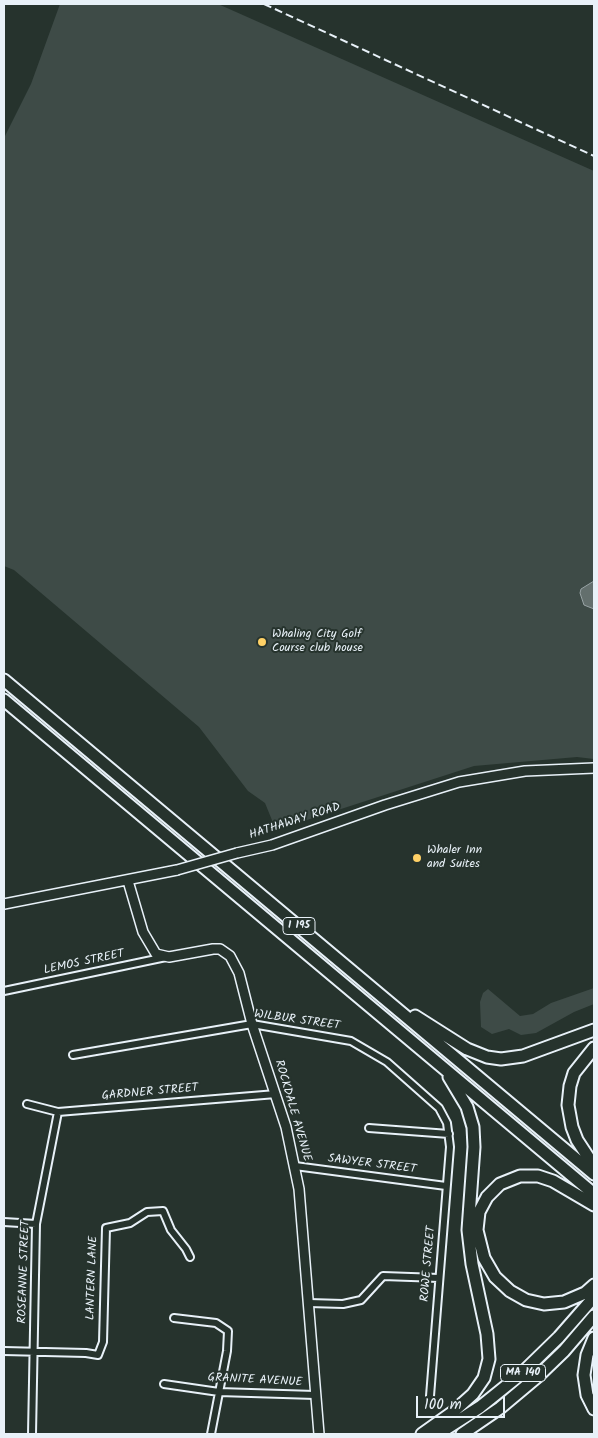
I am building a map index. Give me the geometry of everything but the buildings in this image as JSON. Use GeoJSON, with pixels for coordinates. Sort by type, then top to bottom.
{"type":"FeatureCollection","features":[{"type":"Feature","properties":{"kind":"highway","name":"I 195"},"geometry":{"type":"LineString","coordinates":[[4,680],[594,1174]]}},
{"type":"Feature","properties":{"kind":"highway","name":"I 195"},"geometry":{"type":"LineString","coordinates":[[4,700],[594,1194]]}},
{"type":"Feature","properties":{"kind":"highway"},"geometry":{"type":"LineString","coordinates":[[377,992],[459,1045],[494,1058],[508,1059],[524,1056],[594,1030]]}},
{"type":"Feature","properties":{"kind":"highway"},"geometry":{"type":"LineString","coordinates":[[594,1048],[574,1073],[568,1104],[572,1127],[577,1140],[594,1166]]}},
{"type":"Feature","properties":{"kind":"highway"},"geometry":{"type":"LineString","coordinates":[[422,1434],[453,1412],[478,1389],[486,1372],[489,1352],[470,1254],[468,1230],[474,1147],[473,1127],[462,1096],[437,1062]]}},
{"type":"Feature","properties":{"kind":"highway"},"geometry":{"type":"LineString","coordinates":[[594,1205],[553,1181],[538,1176],[520,1176],[500,1184],[487,1196],[479,1212],[477,1230],[484,1258],[495,1277],[510,1291],[526,1300],[544,1304],[564,1302],[585,1293],[594,1285]]}},
{"type":"Feature","properties":{"kind":"highway","name":"MA 140"},"geometry":{"type":"LineString","coordinates":[[438,1434],[480,1407],[521,1374],[559,1337],[594,1297]]}},
{"type":"Feature","properties":{"kind":"highway","name":"MA 140"},"geometry":{"type":"LineString","coordinates":[[462,1434],[495,1412],[537,1377],[564,1351],[594,1316]]}},
{"type":"Feature","properties":{"kind":"highway"},"geometry":{"type":"LineString","coordinates":[[594,1338],[587,1354],[584,1375],[587,1395],[594,1408]]}},
{"type":"Feature","properties":{"kind":"main road","name":"HATHAWAY ROAD"},"geometry":{"type":"LineString","coordinates":[[4,904],[177,870],[270,845],[385,805],[459,782],[525,771],[594,768]]}},
{"type":"Feature","properties":{"kind":"main road"},"geometry":{"type":"LineString","coordinates":[[128,881],[133,904],[148,945],[156,954],[169,957]]}},
{"type":"Feature","properties":{"kind":"main road","name":"ROCKDALE AVENUE"},"geometry":{"type":"LineString","coordinates":[[169,957],[213,948],[227,953],[238,974],[252,1024],[276,1094],[295,1166],[303,1212],[319,1434]]}},
{"type":"Feature","properties":{"kind":"street","name":"LEMOS STREET"},"geometry":{"type":"LineString","coordinates":[[4,991],[169,957]]}},
{"type":"Feature","properties":{"kind":"street","name":"WILBUR STREET"},"geometry":{"type":"LineString","coordinates":[[73,1055],[252,1024],[342,1038],[366,1048],[392,1066],[439,1108],[446,1118],[449,1134]]}},
{"type":"Feature","properties":{"kind":"street","name":"GARDNER STREET"},"geometry":{"type":"LineString","coordinates":[[27,1104],[58,1112],[276,1094]]}},
{"type":"Feature","properties":{"kind":"street","name":"ROSEANNE STREET"},"geometry":{"type":"LineString","coordinates":[[32,1434],[36,1224],[58,1112]]}},
{"type":"Feature","properties":{"kind":"street"},"geometry":{"type":"LineString","coordinates":[[369,1128],[449,1134]]}},
{"type":"Feature","properties":{"kind":"street","name":"ROWE STREET"},"geometry":{"type":"LineString","coordinates":[[430,1396],[449,1134]]}},
{"type":"Feature","properties":{"kind":"street","name":"SAWYER STREET"},"geometry":{"type":"LineString","coordinates":[[295,1166],[446,1186]]}},
{"type":"Feature","properties":{"kind":"street","name":"LANTERN LANE"},"geometry":{"type":"LineString","coordinates":[[34,1352],[98,1355],[103,1342],[106,1228],[130,1223],[147,1212],[163,1211],[171,1230],[190,1257]]}},
{"type":"Feature","properties":{"kind":"street"},"geometry":{"type":"LineString","coordinates":[[4,1222],[36,1224]]}},
{"type":"Feature","properties":{"kind":"street"},"geometry":{"type":"LineString","coordinates":[[309,1303],[343,1304],[361,1300],[382,1276],[439,1278]]}},
{"type":"Feature","properties":{"kind":"street"},"geometry":{"type":"LineString","coordinates":[[174,1318],[216,1323],[228,1331],[227,1351],[211,1434]]}},
{"type":"Feature","properties":{"kind":"street"},"geometry":{"type":"LineString","coordinates":[[4,1351],[34,1352]]}},
{"type":"Feature","properties":{"kind":"street","name":"GRANITE AVENUE"},"geometry":{"type":"LineString","coordinates":[[164,1384],[219,1392],[315,1395]]}},
{"type":"Feature","properties":{"kind":"shaded area"},"geometry":{"type":"Polygon","coordinates":[[[60,4],[218,4],[594,171],[594,759],[577,757],[474,766],[276,830],[265,803],[248,791],[199,727],[14,570],[4,566],[4,138],[31,84],[60,4]]]}},
{"type":"Feature","properties":{"kind":"shaded area"},"geometry":{"type":"Polygon","coordinates":[[[594,581],[594,609],[584,605],[580,593],[581,589],[594,581]]]}},
{"type":"Feature","properties":{"kind":"shaded area"},"geometry":{"type":"Polygon","coordinates":[[[594,988],[594,1004],[574,1012],[536,1033],[521,1035],[509,1029],[492,1034],[481,1027],[480,1002],[483,993],[488,989],[520,1016],[533,1014],[551,1003],[594,988]]]}},
{"type":"Feature","properties":{"kind":"railway"},"geometry":{"type":"LineString","coordinates":[[264,4],[594,156]]}},
{"type":"Feature","properties":{"kind":"place","name":"Whaling City Golf Course club house"},"geometry":{"type":"Point","coordinates":[262,642]}},
{"type":"Feature","properties":{"kind":"place","name":"Whaler Inn and Suites"},"geometry":{"type":"Point","coordinates":[417,858]}}]}
